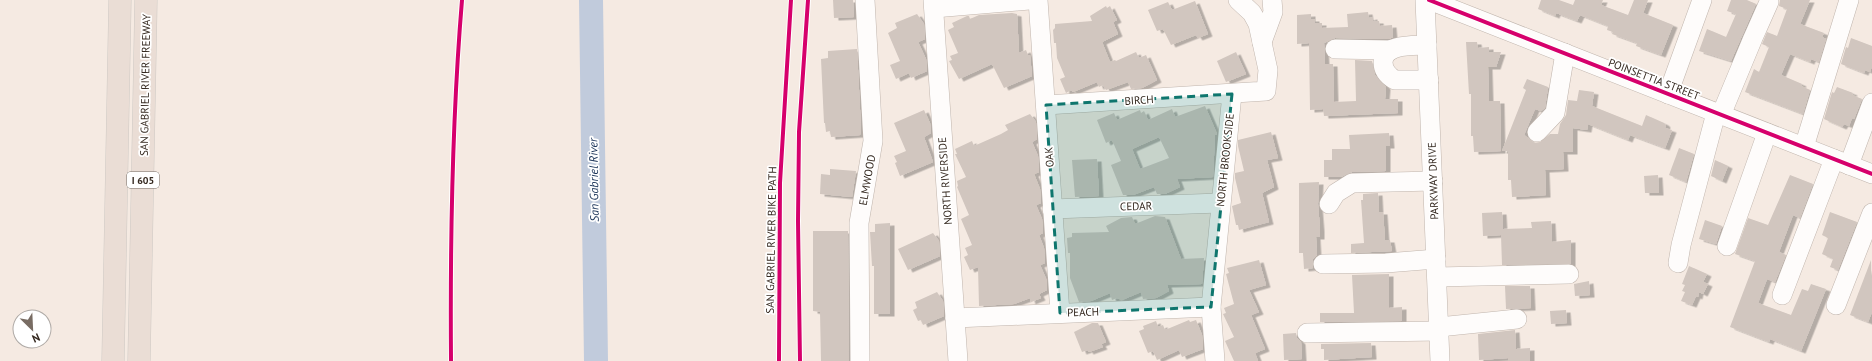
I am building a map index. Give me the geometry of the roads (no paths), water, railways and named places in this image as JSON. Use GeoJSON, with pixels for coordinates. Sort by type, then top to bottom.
{"type":"FeatureCollection","features":[{"type":"Feature","properties":{"kind":"highway"},"geometry":{"type":"LineString","coordinates":[[100,361],[107,0]]}},
{"type":"Feature","properties":{"kind":"highway"},"geometry":{"type":"LineString","coordinates":[[113,361],[120,0]]}},
{"type":"Feature","properties":{"kind":"highway"},"geometry":{"type":"LineString","coordinates":[[123,361],[129,0]]}},
{"type":"Feature","properties":{"kind":"highway","name":"SAN GABRIEL RIVER FREEWAY"},"geometry":{"type":"LineString","coordinates":[[139,361],[146,0]]}},
{"type":"Feature","properties":{"kind":"street","name":"ELMWOOD"},"geometry":{"type":"LineString","coordinates":[[860,361],[859,223],[873,141],[865,0]]}},
{"type":"Feature","properties":{"kind":"street"},"geometry":{"type":"LineString","coordinates":[[934,4],[1029,0]]}},
{"type":"Feature","properties":{"kind":"street","name":"OAK"},"geometry":{"type":"LineString","coordinates":[[1038,0],[1060,313]]}},
{"type":"Feature","properties":{"kind":"street"},"geometry":{"type":"LineString","coordinates":[[1232,94],[1266,91],[1268,70],[1258,24],[1252,13],[1238,0]]}},
{"type":"Feature","properties":{"kind":"street"},"geometry":{"type":"LineString","coordinates":[[1262,42],[1273,12],[1272,0]]}},
{"type":"Feature","properties":{"kind":"street","name":"PARKWAY DRIVE"},"geometry":{"type":"LineString","coordinates":[[1425,0],[1440,361]]}},
{"type":"Feature","properties":{"kind":"street","name":"POINSETTIA STREET"},"geometry":{"type":"LineString","coordinates":[[1429,0],[1872,174]]}},
{"type":"Feature","properties":{"kind":"street"},"geometry":{"type":"LineString","coordinates":[[1668,94],[1702,0]]}},
{"type":"Feature","properties":{"kind":"street"},"geometry":{"type":"LineString","coordinates":[[1804,147],[1849,0]]}},
{"type":"Feature","properties":{"kind":"street"},"geometry":{"type":"LineString","coordinates":[[1678,263],[1681,245],[1718,114],[1731,93],[1752,38],[1770,2]]}},
{"type":"Feature","properties":{"kind":"street","name":"NORTH RIVERSIDE"},"geometry":{"type":"LineString","coordinates":[[934,4],[958,361]]}},
{"type":"Feature","properties":{"kind":"street"},"geometry":{"type":"LineString","coordinates":[[1427,45],[1397,47],[1391,50],[1384,57],[1383,63],[1389,76],[1395,80],[1429,80]]}},
{"type":"Feature","properties":{"kind":"street"},"geometry":{"type":"LineString","coordinates":[[1335,49],[1391,50]]}},
{"type":"Feature","properties":{"kind":"street"},"geometry":{"type":"LineString","coordinates":[[1537,132],[1555,113],[1565,53]]}},
{"type":"Feature","properties":{"kind":"street","name":"BIRCH"},"geometry":{"type":"LineString","coordinates":[[1046,105],[1232,94]]}},
{"type":"Feature","properties":{"kind":"street","name":"NORTH BROOKSIDE"},"geometry":{"type":"LineString","coordinates":[[1215,361],[1211,307],[1220,203],[1232,94]]}},
{"type":"Feature","properties":{"kind":"street"},"geometry":{"type":"LineString","coordinates":[[1782,295],[1841,162],[1872,103]]}},
{"type":"Feature","properties":{"kind":"street"},"geometry":{"type":"LineString","coordinates":[[1727,246],[1767,133]]}},
{"type":"Feature","properties":{"kind":"street"},"geometry":{"type":"LineString","coordinates":[[1329,204],[1336,193],[1352,183],[1433,180]]}},
{"type":"Feature","properties":{"kind":"street","name":"CEDAR"},"geometry":{"type":"LineString","coordinates":[[1052,209],[1220,203]]}},
{"type":"Feature","properties":{"kind":"street"},"geometry":{"type":"LineString","coordinates":[[1836,305],[1872,213]]}},
{"type":"Feature","properties":{"kind":"street"},"geometry":{"type":"LineString","coordinates":[[1323,264],[1569,274]]}},
{"type":"Feature","properties":{"kind":"street","name":"PEACH"},"geometry":{"type":"LineString","coordinates":[[955,318],[1211,307]]}},
{"type":"Feature","properties":{"kind":"street"},"geometry":{"type":"LineString","coordinates":[[1307,333],[1439,329],[1517,319]]}},
{"type":"Feature","properties":{"kind":"waterway","name":"San Gabriel River"},"geometry":{"type":"LineString","coordinates":[[591,0],[596,361]]}}]}
